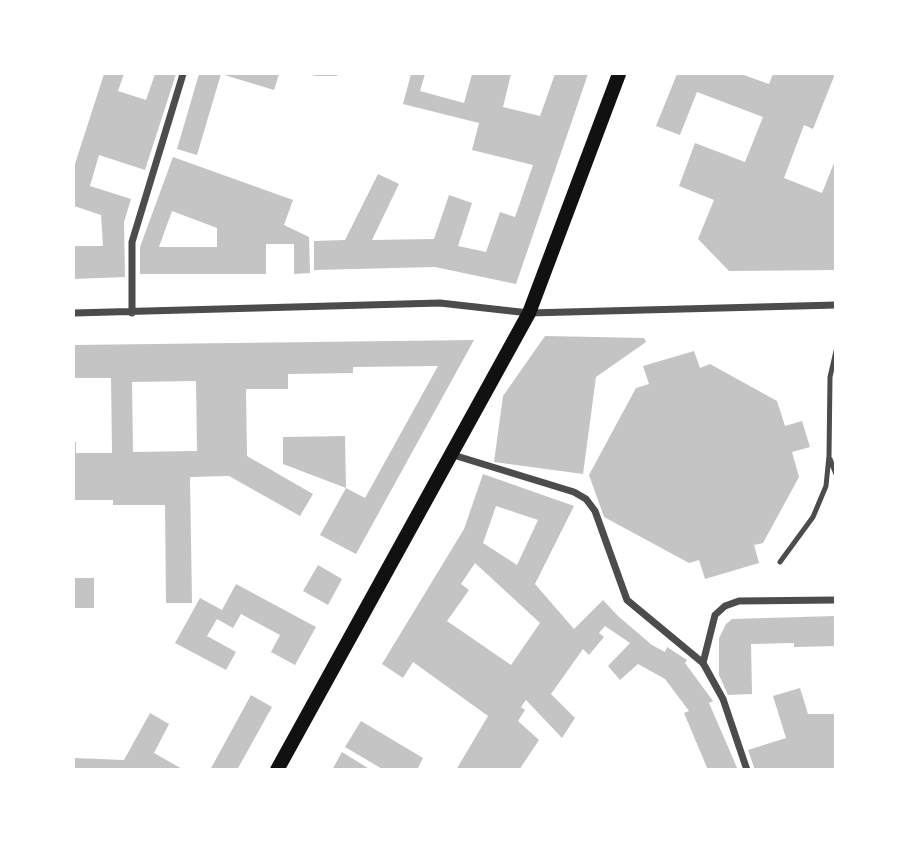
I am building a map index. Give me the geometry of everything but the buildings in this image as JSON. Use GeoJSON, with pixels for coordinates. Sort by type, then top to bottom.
{"type":"FeatureCollection","features":[{"type":"Feature","properties":{"kind":"main road"},"geometry":{"type":"LineString","coordinates":[[277,769],[529,313],[619,74]]}},
{"type":"Feature","properties":{"kind":"street"},"geometry":{"type":"LineString","coordinates":[[132,313],[132,242],[183,74]]}},
{"type":"Feature","properties":{"kind":"street"},"geometry":{"type":"LineString","coordinates":[[74,313],[440,303],[529,313],[835,305]]}},
{"type":"Feature","properties":{"kind":"street"},"geometry":{"type":"LineString","coordinates":[[450,454],[574,492],[586,499],[595,512],[627,600],[703,663],[723,699],[747,769]]}},
{"type":"Feature","properties":{"kind":"street"},"geometry":{"type":"LineString","coordinates":[[703,663],[715,615],[725,606],[739,601],[835,600]]}},
{"type":"Feature","properties":{"kind":"lane"},"geometry":{"type":"LineString","coordinates":[[780,562],[813,517],[826,486],[830,377],[835,351]]}},
{"type":"Feature","properties":{"kind":"lane"},"geometry":{"type":"LineString","coordinates":[[829,456],[835,474]]}}]}
